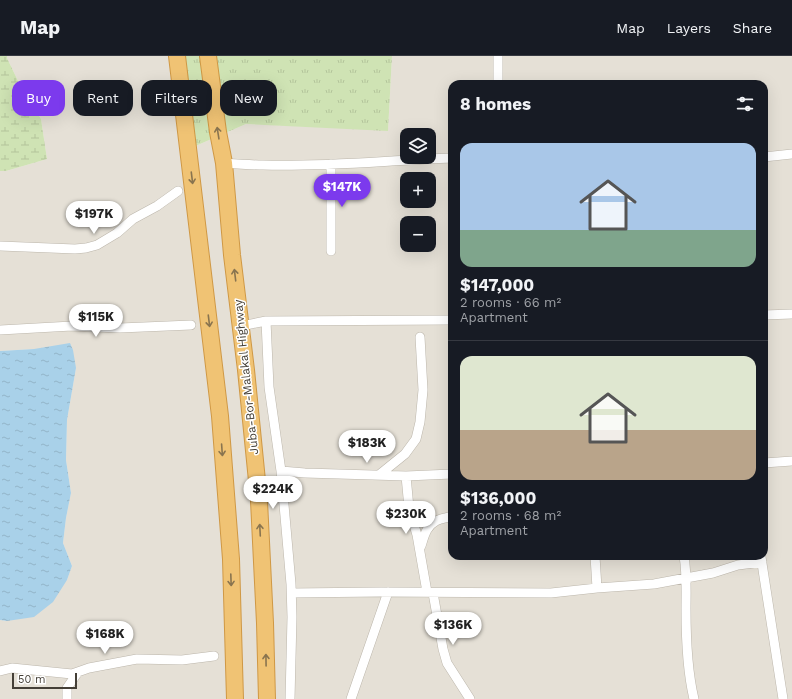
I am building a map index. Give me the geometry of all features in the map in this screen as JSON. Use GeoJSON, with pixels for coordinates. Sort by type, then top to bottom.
{"type":"FeatureCollection","features":[{"type":"Feature","properties":{"kind":"highway"},"geometry":{"type":"LineString","coordinates":[[177,56],[220,416],[231,559],[235,699]]}},
{"type":"Feature","properties":{"kind":"highway","name":"Juba-Bor-Malakal Highway"},"geometry":{"type":"LineString","coordinates":[[208,56],[218,132],[224,163],[232,255],[241,326],[259,501],[267,699]]}},
{"type":"Feature","properties":{"kind":"street"},"geometry":{"type":"LineString","coordinates":[[498,56],[498,80]]}},
{"type":"Feature","properties":{"kind":"street"},"geometry":{"type":"LineString","coordinates":[[768,157],[792,154]]}},
{"type":"Feature","properties":{"kind":"street"},"geometry":{"type":"LineString","coordinates":[[224,163],[264,165],[331,164],[448,158]]}},
{"type":"Feature","properties":{"kind":"street"},"geometry":{"type":"LineString","coordinates":[[331,164],[331,251]]}},
{"type":"Feature","properties":{"kind":"street"},"geometry":{"type":"LineString","coordinates":[[0,246],[75,250],[97,245],[117,233],[133,219],[157,206],[178,191]]}},
{"type":"Feature","properties":{"kind":"street"},"geometry":{"type":"LineString","coordinates":[[768,315],[792,314]]}},
{"type":"Feature","properties":{"kind":"street"},"geometry":{"type":"LineString","coordinates":[[241,326],[266,321],[448,320]]}},
{"type":"Feature","properties":{"kind":"street"},"geometry":{"type":"LineString","coordinates":[[266,321],[269,387],[281,471],[292,593],[290,699]]}},
{"type":"Feature","properties":{"kind":"street"},"geometry":{"type":"LineString","coordinates":[[0,330],[72,326],[120,328],[191,325]]}},
{"type":"Feature","properties":{"kind":"street"},"geometry":{"type":"LineString","coordinates":[[379,475],[405,454],[416,439],[420,422],[423,390],[420,337]]}},
{"type":"Feature","properties":{"kind":"street"},"geometry":{"type":"LineString","coordinates":[[768,463],[792,462]]}},
{"type":"Feature","properties":{"kind":"street"},"geometry":{"type":"LineString","coordinates":[[281,471],[406,476],[448,474]]}},
{"type":"Feature","properties":{"kind":"street"},"geometry":{"type":"LineString","coordinates":[[406,476],[409,508],[417,535],[419,551],[447,663],[470,699]]}},
{"type":"Feature","properties":{"kind":"street"},"geometry":{"type":"LineString","coordinates":[[419,551],[425,533],[430,525],[437,520],[448,517]]}},
{"type":"Feature","properties":{"kind":"street"},"geometry":{"type":"LineString","coordinates":[[595,560],[597,588]]}},
{"type":"Feature","properties":{"kind":"street"},"geometry":{"type":"LineString","coordinates":[[685,560],[687,578],[686,634],[689,680],[694,699]]}},
{"type":"Feature","properties":{"kind":"street"},"geometry":{"type":"LineString","coordinates":[[292,593],[551,593],[654,584],[713,573],[738,564],[756,560]]}},
{"type":"Feature","properties":{"kind":"street"},"geometry":{"type":"LineString","coordinates":[[761,560],[783,699]]}},
{"type":"Feature","properties":{"kind":"street"},"geometry":{"type":"LineString","coordinates":[[352,699],[388,592]]}},
{"type":"Feature","properties":{"kind":"street"},"geometry":{"type":"LineString","coordinates":[[0,671],[12,668],[66,674],[137,659],[182,660],[214,656]]}},
{"type":"Feature","properties":{"kind":"street"},"geometry":{"type":"LineString","coordinates":[[66,699],[67,688],[78,672]]}},
{"type":"Feature","properties":{"kind":"shaded area"},"geometry":{"type":"Polygon","coordinates":[[[7,56],[169,56],[173,80],[141,80],[141,116],[178,116],[184,151],[246,124],[388,130],[392,56],[792,56],[792,699],[0,699],[0,620],[7,621],[67,580],[72,566],[63,543],[71,493],[66,460],[67,420],[76,368],[34,349],[0,351],[0,171],[6,171],[47,159],[41,119],[39,116],[65,116],[65,80],[18,80],[7,56]]]}},
{"type":"Feature","properties":{"kind":"green space"},"geometry":{"type":"Polygon","coordinates":[[[0,56],[7,56],[18,80],[12,80],[12,116],[39,116],[41,119],[47,159],[6,171],[0,171],[0,56]]]}},
{"type":"Feature","properties":{"kind":"green space"},"geometry":{"type":"Polygon","coordinates":[[[169,56],[392,56],[388,131],[246,124],[184,151],[178,116],[212,116],[212,80],[173,80],[169,56]]]}},
{"type":"Feature","properties":{"kind":"water"},"geometry":{"type":"Polygon","coordinates":[[[70,343],[73,350],[76,368],[67,420],[66,460],[71,493],[63,543],[72,566],[67,580],[53,602],[34,617],[7,621],[0,620],[0,351],[34,349],[70,343]]]}}]}
